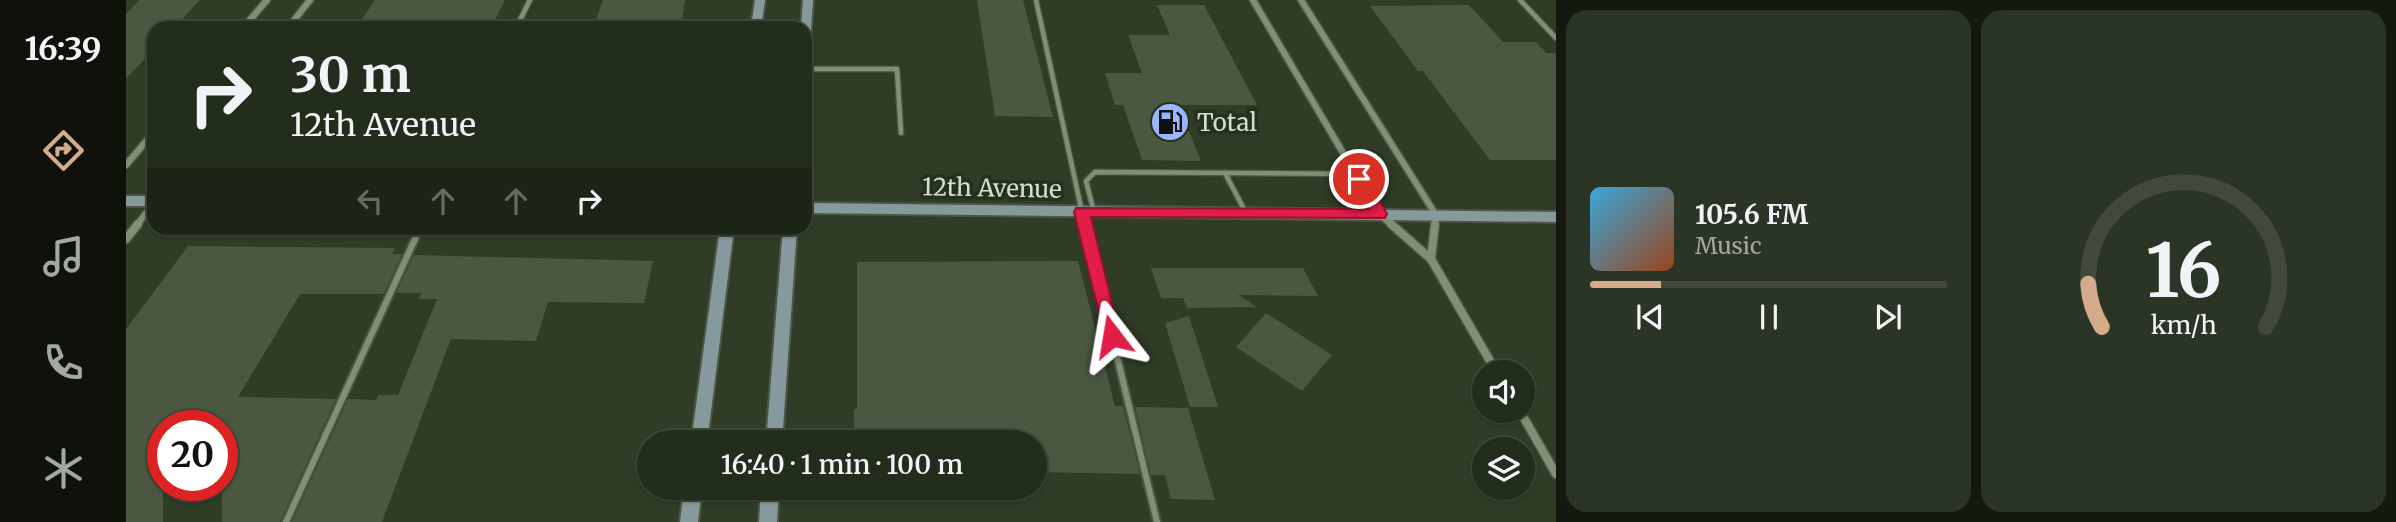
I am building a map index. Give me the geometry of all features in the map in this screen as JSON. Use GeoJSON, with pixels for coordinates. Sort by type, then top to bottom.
{"type":"FeatureCollection","features":[{"type":"Feature","properties":{"kind":"main road"},"geometry":{"type":"LineString","coordinates":[[757,21],[760,0]]}},
{"type":"Feature","properties":{"kind":"main road"},"geometry":{"type":"LineString","coordinates":[[807,21],[808,0]]}},
{"type":"Feature","properties":{"kind":"main road"},"geometry":{"type":"LineString","coordinates":[[126,201],[147,202]]}},
{"type":"Feature","properties":{"kind":"main road","name":"12th Avenue"},"geometry":{"type":"LineString","coordinates":[[812,208],[1556,217]]}},
{"type":"Feature","properties":{"kind":"main road"},"geometry":{"type":"LineString","coordinates":[[701,430],[726,235]]}},
{"type":"Feature","properties":{"kind":"main road"},"geometry":{"type":"LineString","coordinates":[[775,430],[789,235]]}},
{"type":"Feature","properties":{"kind":"main road"},"geometry":{"type":"LineString","coordinates":[[689,522],[692,500]]}},
{"type":"Feature","properties":{"kind":"main road"},"geometry":{"type":"LineString","coordinates":[[768,522],[769,500]]}},
{"type":"Feature","properties":{"kind":"street"},"geometry":{"type":"LineString","coordinates":[[249,21],[267,0]]}},
{"type":"Feature","properties":{"kind":"street"},"geometry":{"type":"LineString","coordinates":[[294,21],[310,0]]}},
{"type":"Feature","properties":{"kind":"street"},"geometry":{"type":"LineString","coordinates":[[1253,0],[1380,214],[1431,259],[1489,360]]}},
{"type":"Feature","properties":{"kind":"street"},"geometry":{"type":"LineString","coordinates":[[1301,0],[1436,215],[1431,259]]}},
{"type":"Feature","properties":{"kind":"street"},"geometry":{"type":"LineString","coordinates":[[126,165],[147,140]]}},
{"type":"Feature","properties":{"kind":"street"},"geometry":{"type":"LineString","coordinates":[[126,239],[147,211]]}},
{"type":"Feature","properties":{"kind":"street"},"geometry":{"type":"LineString","coordinates":[[1527,423],[1556,474]]}},
{"type":"Feature","properties":{"kind":"lane"},"geometry":{"type":"LineString","coordinates":[[520,21],[530,0]]}},
{"type":"Feature","properties":{"kind":"lane"},"geometry":{"type":"LineString","coordinates":[[1035,0],[1088,212],[1157,522]]}},
{"type":"Feature","properties":{"kind":"lane"},"geometry":{"type":"LineString","coordinates":[[1520,0],[1556,38]]}},
{"type":"Feature","properties":{"kind":"lane"},"geometry":{"type":"LineString","coordinates":[[812,69],[897,69],[901,133]]}},
{"type":"Feature","properties":{"kind":"lane"},"geometry":{"type":"LineString","coordinates":[[1088,212],[1086,181],[1095,172],[1356,174]]}},
{"type":"Feature","properties":{"kind":"lane"},"geometry":{"type":"LineString","coordinates":[[1225,173],[1247,214]]}},
{"type":"Feature","properties":{"kind":"lane"},"geometry":{"type":"LineString","coordinates":[[286,522],[417,235]]}},
{"type":"Feature","properties":{"kind":"building"},"geometry":{"type":"Polygon","coordinates":[[[139,0],[200,0],[180,21],[147,21],[147,56],[126,79],[126,14],[139,0]]]}},
{"type":"Feature","properties":{"kind":"building"},"geometry":{"type":"Polygon","coordinates":[[[375,0],[505,0],[494,21],[361,21],[375,0]]]}},
{"type":"Feature","properties":{"kind":"building"},"geometry":{"type":"Polygon","coordinates":[[[603,0],[685,0],[682,21],[596,21],[603,0]]]}},
{"type":"Feature","properties":{"kind":"building"},"geometry":{"type":"Polygon","coordinates":[[[977,0],[1023,0],[1053,117],[995,116],[977,0]]]}},
{"type":"Feature","properties":{"kind":"building"},"geometry":{"type":"Polygon","coordinates":[[[1157,5],[1204,5],[1257,105],[1178,105],[1201,161],[1142,160],[1123,105],[1115,105],[1105,73],[1142,73],[1128,35],[1170,35],[1157,5]]]}},
{"type":"Feature","properties":{"kind":"building"},"geometry":{"type":"Polygon","coordinates":[[[1469,5],[1503,42],[1536,42],[1546,53],[1556,53],[1556,160],[1490,160],[1370,6],[1469,5]]]}},
{"type":"Feature","properties":{"kind":"building"},"geometry":{"type":"Polygon","coordinates":[[[188,246],[395,248],[392,254],[402,254],[384,294],[300,294],[238,397],[336,399],[280,522],[222,522],[222,501],[238,501],[238,410],[147,410],[147,501],[163,501],[163,522],[126,522],[126,329],[188,246]]]}},
{"type":"Feature","properties":{"kind":"building"},"geometry":{"type":"Polygon","coordinates":[[[414,255],[653,261],[644,303],[548,302],[536,341],[451,339],[382,522],[292,522],[348,399],[376,400],[378,395],[398,395],[437,299],[419,299],[421,293],[396,293],[414,255]]]}},
{"type":"Feature","properties":{"kind":"building"},"geometry":{"type":"Polygon","coordinates":[[[1078,261],[1115,406],[1123,406],[1140,474],[1047,472],[1047,430],[854,430],[854,409],[857,409],[857,262],[1078,261]]]}},
{"type":"Feature","properties":{"kind":"building"},"geometry":{"type":"Polygon","coordinates":[[[1151,268],[1303,268],[1318,296],[1238,295],[1257,307],[1187,308],[1183,298],[1161,298],[1151,268]]]}},
{"type":"Feature","properties":{"kind":"building"},"geometry":{"type":"Polygon","coordinates":[[[1266,313],[1332,355],[1302,391],[1236,347],[1266,313]]]}},
{"type":"Feature","properties":{"kind":"building"},"geometry":{"type":"Polygon","coordinates":[[[1189,316],[1218,407],[1190,407],[1165,323],[1189,316]]]}},
{"type":"Feature","properties":{"kind":"building"},"geometry":{"type":"Polygon","coordinates":[[[1135,407],[1188,408],[1215,500],[1171,499],[1165,475],[1151,475],[1135,407]]]}},
{"type":"Feature","properties":{"kind":"place","name":"Total"},"geometry":{"type":"Point","coordinates":[1170,122]}},
{"type":"Feature","properties":{"kind":"route"},"geometry":{"type":"LineString","coordinates":[[1112,336],[1082,212],[1380,214],[1359,179]]}}]}
